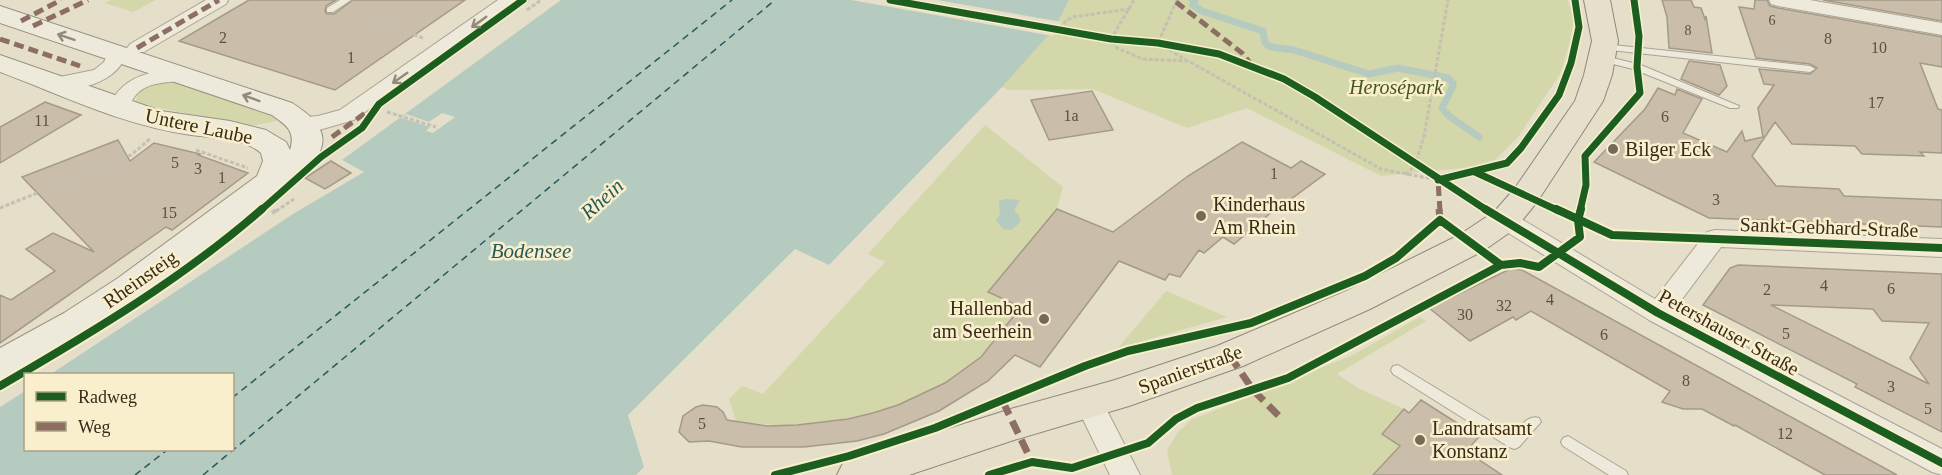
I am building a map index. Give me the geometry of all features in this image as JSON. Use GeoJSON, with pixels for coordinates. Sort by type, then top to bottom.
{"type":"FeatureCollection","features":[{"type":"Feature","properties":{"kind":"main road"},"geometry":{"type":"LineString","coordinates":[[1597,0],[1605,41],[1603,53]]}},
{"type":"Feature","properties":{"kind":"main road","name":"Untere Laube"},"geometry":{"type":"LineString","coordinates":[[0,14],[127,51],[183,75],[282,109],[303,123]]}},
{"type":"Feature","properties":{"kind":"main road","name":"Spanierstraße"},"geometry":{"type":"LineString","coordinates":[[857,475],[1014,424],[1089,403],[1240,352],[1414,273],[1471,243],[1505,220],[1548,164],[1589,101],[1603,53]]}},
{"type":"Feature","properties":{"kind":"main road","name":"Untere Laube"},"geometry":{"type":"LineString","coordinates":[[0,63],[135,113],[177,124],[235,132],[265,140],[275,148],[278,161],[274,190]]}},
{"type":"Feature","properties":{"kind":"main road"},"geometry":{"type":"LineString","coordinates":[[274,190],[303,155],[307,130],[303,123]]}},
{"type":"Feature","properties":{"kind":"main road","name":"Rheinsteig"},"geometry":{"type":"LineString","coordinates":[[0,366],[88,316],[183,248],[274,190]]}},
{"type":"Feature","properties":{"kind":"street"},"geometry":{"type":"LineString","coordinates":[[127,51],[219,0]]}},
{"type":"Feature","properties":{"kind":"street"},"geometry":{"type":"LineString","coordinates":[[303,123],[335,120],[347,115],[510,0]]}},
{"type":"Feature","properties":{"kind":"street"},"geometry":{"type":"LineString","coordinates":[[1782,0],[1942,30]]}},
{"type":"Feature","properties":{"kind":"street","name":"Untere Laube"},"geometry":{"type":"LineString","coordinates":[[57,83],[96,76],[109,69],[127,51]]}},
{"type":"Feature","properties":{"kind":"street","name":"Untere Laube"},"geometry":{"type":"LineString","coordinates":[[135,113],[121,103],[131,88],[161,76],[183,75]]}},
{"type":"Feature","properties":{"kind":"street","name":"Petershauser Straße"},"geometry":{"type":"LineString","coordinates":[[1505,220],[1658,313],[1942,463]]}},
{"type":"Feature","properties":{"kind":"street","name":"Sankt-Gebhard-Straße"},"geometry":{"type":"LineString","coordinates":[[1658,313],[1715,238],[1942,248]]}},
{"type":"Feature","properties":{"kind":"street"},"geometry":{"type":"LineString","coordinates":[[1089,403],[1125,475]]}},
{"type":"Feature","properties":{"kind":"lane"},"geometry":{"type":"LineString","coordinates":[[330,10],[346,0]]}},
{"type":"Feature","properties":{"kind":"lane"},"geometry":{"type":"LineString","coordinates":[[1603,53],[1810,69]]}},
{"type":"Feature","properties":{"kind":"lane"},"geometry":{"type":"LineString","coordinates":[[1603,53],[1734,106]]}},
{"type":"Feature","properties":{"kind":"lane"},"geometry":{"type":"LineString","coordinates":[[1398,370],[1514,443],[1534,422]]}},
{"type":"Feature","properties":{"kind":"lane"},"geometry":{"type":"LineString","coordinates":[[1568,442],[1621,475]]}},
{"type":"Feature","properties":{"kind":"path"},"geometry":{"type":"LineString","coordinates":[[1111,39],[1134,0]]}},
{"type":"Feature","properties":{"kind":"path"},"geometry":{"type":"LineString","coordinates":[[1158,43],[1177,0]]}},
{"type":"Feature","properties":{"kind":"path"},"geometry":{"type":"LineString","coordinates":[[1406,174],[1415,165],[1424,136],[1448,0]]}},
{"type":"Feature","properties":{"kind":"path"},"geometry":{"type":"LineString","coordinates":[[1062,30],[1065,22],[1072,17],[1130,9]]}},
{"type":"Feature","properties":{"kind":"path"},"geometry":{"type":"LineString","coordinates":[[330,10],[344,11],[448,45]]}},
{"type":"Feature","properties":{"kind":"path"},"geometry":{"type":"LineString","coordinates":[[1050,28],[1072,32]]}},
{"type":"Feature","properties":{"kind":"path"},"geometry":{"type":"LineString","coordinates":[[1101,38],[1123,40]]}},
{"type":"Feature","properties":{"kind":"path"},"geometry":{"type":"LineString","coordinates":[[1111,39],[1117,48],[1143,59],[1188,61]]}},
{"type":"Feature","properties":{"kind":"path"},"geometry":{"type":"LineString","coordinates":[[1146,42],[1188,49]]}},
{"type":"Feature","properties":{"kind":"path"},"geometry":{"type":"LineString","coordinates":[[1158,43],[1381,169],[1442,182]]}},
{"type":"Feature","properties":{"kind":"path"},"geometry":{"type":"LineString","coordinates":[[391,113],[435,127]]}},
{"type":"Feature","properties":{"kind":"path"},"geometry":{"type":"LineString","coordinates":[[0,208],[131,156],[154,135]]}},
{"type":"Feature","properties":{"kind":"path"},"geometry":{"type":"LineString","coordinates":[[187,147],[254,170],[274,190]]}},
{"type":"Feature","properties":{"kind":"path"},"geometry":{"type":"LineString","coordinates":[[1406,159],[1442,182]]}},
{"type":"Feature","properties":{"kind":"green space"},"geometry":{"type":"Polygon","coordinates":[[[111,0],[156,0],[133,12],[105,3],[111,0]]]}},
{"type":"Feature","properties":{"kind":"green space","name":"Herosépark"},"geometry":{"type":"Polygon","coordinates":[[[1069,0],[1568,0],[1574,21],[1560,74],[1518,137],[1495,160],[1463,168],[1381,176],[1247,108],[1187,128],[1093,89],[1008,90],[1002,87],[1054,29],[1069,0]]]}},
{"type":"Feature","properties":{"kind":"green space"},"geometry":{"type":"Polygon","coordinates":[[[174,81],[278,116],[282,120],[251,126],[144,105],[136,101],[141,90],[146,87],[156,83],[174,81]]]}},
{"type":"Feature","properties":{"kind":"green space"},"geometry":{"type":"Polygon","coordinates":[[[985,125],[1063,187],[1057,209],[987,292],[1021,307],[994,341],[963,372],[901,404],[831,422],[784,425],[736,421],[729,399],[742,386],[763,394],[885,262],[868,254],[985,125]]]}},
{"type":"Feature","properties":{"kind":"green space"},"geometry":{"type":"Polygon","coordinates":[[[1166,291],[1227,317],[1118,348],[1166,291]]]}},
{"type":"Feature","properties":{"kind":"green space"},"geometry":{"type":"Polygon","coordinates":[[[1420,317],[1426,321],[1337,374],[1358,388],[1404,409],[1382,434],[1400,446],[1373,475],[1172,475],[1167,450],[1178,432],[1191,420],[1353,355],[1420,317]]]}},
{"type":"Feature","properties":{"kind":"water","name":"Bodensee"},"geometry":{"type":"Polygon","coordinates":[[[561,0],[1069,0],[1054,29],[1002,87],[829,265],[795,249],[628,415],[644,467],[636,475],[0,475],[0,407],[24,392],[24,451],[234,451],[234,373],[53,373],[293,214],[364,172],[342,160],[561,0]]]}},
{"type":"Feature","properties":{"kind":"water"},"geometry":{"type":"Polygon","coordinates":[[[1020,200],[1014,210],[1020,217],[1020,222],[1012,230],[1003,229],[996,220],[1000,214],[999,201],[1020,200]]]}},
{"type":"Feature","properties":{"kind":"pier"},"geometry":{"type":"Polygon","coordinates":[[[851,0],[937,0],[1062,22],[1053,36],[851,0]]]}},
{"type":"Feature","properties":{"kind":"pier"},"geometry":{"type":"Polygon","coordinates":[[[442,113],[455,117],[433,133],[426,131],[430,127],[401,118],[406,114],[429,122],[442,113]]]}},
{"type":"Feature","properties":{"kind":"building"},"geometry":{"type":"Polygon","coordinates":[[[249,0],[336,0],[326,6],[325,12],[334,14],[353,0],[465,0],[335,90],[179,41],[249,0]]]}},
{"type":"Feature","properties":{"kind":"building"},"geometry":{"type":"Polygon","coordinates":[[[1662,0],[1691,0],[1694,7],[1701,8],[1705,19],[1706,16],[1712,53],[1669,48],[1667,17],[1662,0]]]}},
{"type":"Feature","properties":{"kind":"building"},"geometry":{"type":"Polygon","coordinates":[[[1755,0],[1767,0],[1770,6],[1778,8],[1942,37],[1942,67],[1920,63],[1938,109],[1942,110],[1942,153],[1920,152],[1924,156],[1862,154],[1855,146],[1792,144],[1775,122],[1752,156],[1776,186],[1839,189],[1844,196],[1942,200],[1942,227],[1709,218],[1594,162],[1645,109],[1658,88],[1675,95],[1677,89],[1702,99],[1683,133],[1727,152],[1742,131],[1745,141],[1763,137],[1758,108],[1774,85],[1764,84],[1759,69],[1810,74],[1817,68],[1810,64],[1756,58],[1739,7],[1754,9],[1755,0]]]}},
{"type":"Feature","properties":{"kind":"building"},"geometry":{"type":"Polygon","coordinates":[[[1823,0],[1942,0],[1942,21],[1823,0]]]}},
{"type":"Feature","properties":{"kind":"building"},"geometry":{"type":"Polygon","coordinates":[[[1689,61],[1720,65],[1727,86],[1719,95],[1681,79],[1689,61]]]}},
{"type":"Feature","properties":{"kind":"building"},"geometry":{"type":"Polygon","coordinates":[[[1092,91],[1113,130],[1049,140],[1031,100],[1092,91]]]}},
{"type":"Feature","properties":{"kind":"building"},"geometry":{"type":"Polygon","coordinates":[[[45,102],[81,115],[0,163],[0,127],[45,102]]]}},
{"type":"Feature","properties":{"kind":"building"},"geometry":{"type":"Polygon","coordinates":[[[118,140],[130,161],[154,143],[200,154],[198,155],[248,173],[172,230],[166,227],[0,343],[0,295],[11,300],[55,271],[26,249],[53,233],[94,252],[22,177],[118,140]]]}},
{"type":"Feature","properties":{"kind":"building"},"geometry":{"type":"Polygon","coordinates":[[[1242,142],[1291,168],[1301,161],[1325,174],[1280,205],[1234,244],[1223,237],[1204,253],[1199,250],[1180,277],[1169,274],[1165,280],[1119,261],[1040,367],[1015,355],[988,381],[939,411],[884,434],[857,441],[804,447],[742,447],[709,441],[689,442],[679,432],[683,416],[703,405],[717,407],[727,420],[767,426],[797,425],[848,419],[873,413],[898,405],[945,383],[981,357],[1021,307],[988,292],[1057,209],[1113,232],[1188,176],[1242,142]]]}},
{"type":"Feature","properties":{"kind":"building"},"geometry":{"type":"Polygon","coordinates":[[[331,161],[351,173],[325,189],[305,178],[331,161]]]}},
{"type":"Feature","properties":{"kind":"building"},"geometry":{"type":"Polygon","coordinates":[[[1738,265],[1942,274],[1942,432],[1855,387],[1857,384],[1703,305],[1730,268],[1738,265]],[[1771,305],[1929,384],[1910,358],[1929,323],[1882,321],[1873,309],[1771,305]]]}},
{"type":"Feature","properties":{"kind":"building"},"geometry":{"type":"Polygon","coordinates":[[[1510,269],[1522,270],[1897,475],[1825,475],[1702,409],[1683,409],[1662,402],[1670,391],[1531,311],[1516,320],[1513,317],[1470,341],[1429,308],[1510,269]]]}},
{"type":"Feature","properties":{"kind":"building","name":"Landratsamt Konstanz"},"geometry":{"type":"Polygon","coordinates":[[[1421,400],[1479,437],[1466,451],[1502,475],[1373,475],[1400,446],[1382,434],[1404,409],[1409,413],[1421,400]]]}},
{"type":"Feature","properties":{"kind":"waterway"},"geometry":{"type":"LineString","coordinates":[[1192,0],[1195,1],[1193,5],[1202,11],[1263,31],[1265,43],[1271,47],[1294,50],[1369,74],[1398,68],[1448,78],[1453,86],[1442,108],[1449,116],[1479,137]]}},
{"type":"Feature","properties":{"kind":"ferry route"},"geometry":{"type":"LineString","coordinates":[[234,396],[732,0]]}},
{"type":"Feature","properties":{"kind":"ferry route"},"geometry":{"type":"LineString","coordinates":[[234,449],[775,0]]}},
{"type":"Feature","properties":{"kind":"ferry route"},"geometry":{"type":"LineString","coordinates":[[135,475],[166,451]]}},
{"type":"Feature","properties":{"kind":"ferry route"},"geometry":{"type":"LineString","coordinates":[[203,475],[232,451]]}},
{"type":"Feature","properties":{"kind":"marked path"},"geometry":{"type":"LineString","coordinates":[[21,21],[61,0]]}},
{"type":"Feature","properties":{"kind":"marked path"},"geometry":{"type":"LineString","coordinates":[[33,26],[88,0]]}},
{"type":"Feature","properties":{"kind":"marked path"},"geometry":{"type":"LineString","coordinates":[[137,48],[219,0]]}},
{"type":"Feature","properties":{"kind":"marked path"},"geometry":{"type":"LineString","coordinates":[[1176,2],[1242,53],[1250,63]]}},
{"type":"Feature","properties":{"kind":"marked path"},"geometry":{"type":"LineString","coordinates":[[0,39],[80,66]]}},
{"type":"Feature","properties":{"kind":"marked path"},"geometry":{"type":"LineString","coordinates":[[332,137],[368,111]]}},
{"type":"Feature","properties":{"kind":"marked path"},"geometry":{"type":"LineString","coordinates":[[1440,220],[1438,180],[1443,179]]}},
{"type":"Feature","properties":{"kind":"marked path"},"geometry":{"type":"LineString","coordinates":[[1230,356],[1253,390],[1282,419]]}},
{"type":"Feature","properties":{"kind":"marked path"},"geometry":{"type":"LineString","coordinates":[[1003,402],[1032,462]]}},
{"type":"Feature","properties":{"kind":"cycle path"},"geometry":{"type":"LineString","coordinates":[[0,386],[113,320],[172,279],[254,216],[321,157],[362,128],[379,104],[523,0]]}},
{"type":"Feature","properties":{"kind":"cycle path"},"geometry":{"type":"LineString","coordinates":[[890,0],[1111,39],[1158,43],[1219,54],[1284,79],[1315,97],[1460,194],[1658,313],[1942,463]]}},
{"type":"Feature","properties":{"kind":"cycle path"},"geometry":{"type":"LineString","coordinates":[[1438,180],[1507,163],[1521,148],[1559,95],[1571,63],[1579,27],[1575,0]]}},
{"type":"Feature","properties":{"kind":"cycle path"},"geometry":{"type":"LineString","coordinates":[[989,475],[1032,462],[1072,468],[1148,443],[1176,419],[1197,408],[1288,378],[1501,265],[1520,263],[1539,267],[1580,237],[1578,220],[1586,185],[1585,156],[1640,93],[1637,67],[1639,36],[1634,0]]}},
{"type":"Feature","properties":{"kind":"cycle path"},"geometry":{"type":"LineString","coordinates":[[1475,172],[1612,235],[1942,248]]}},
{"type":"Feature","properties":{"kind":"cycle path"},"geometry":{"type":"LineString","coordinates":[[1440,220],[1501,265]]}},
{"type":"Feature","properties":{"kind":"cycle path"},"geometry":{"type":"LineString","coordinates":[[775,475],[849,456],[935,428],[1085,366],[1128,351],[1251,323],[1365,276],[1396,258],[1440,220]]}},
{"type":"Feature","properties":{"kind":"place","name":"Bilger Eck"},"geometry":{"type":"Point","coordinates":[1613,149]}},
{"type":"Feature","properties":{"kind":"place","name":"Kinderhaus Am Rhein"},"geometry":{"type":"Point","coordinates":[1201,216]}},
{"type":"Feature","properties":{"kind":"place","name":"Hallenbad am Seerhein"},"geometry":{"type":"Point","coordinates":[1044,319]}},
{"type":"Feature","properties":{"kind":"place","name":"Landratsamt Konstanz"},"geometry":{"type":"Point","coordinates":[1420,440]}},
{"type":"Feature","properties":{"kind":"water label","name":"Rhein"},"geometry":{"type":"Point","coordinates":[602,199]}}]}
